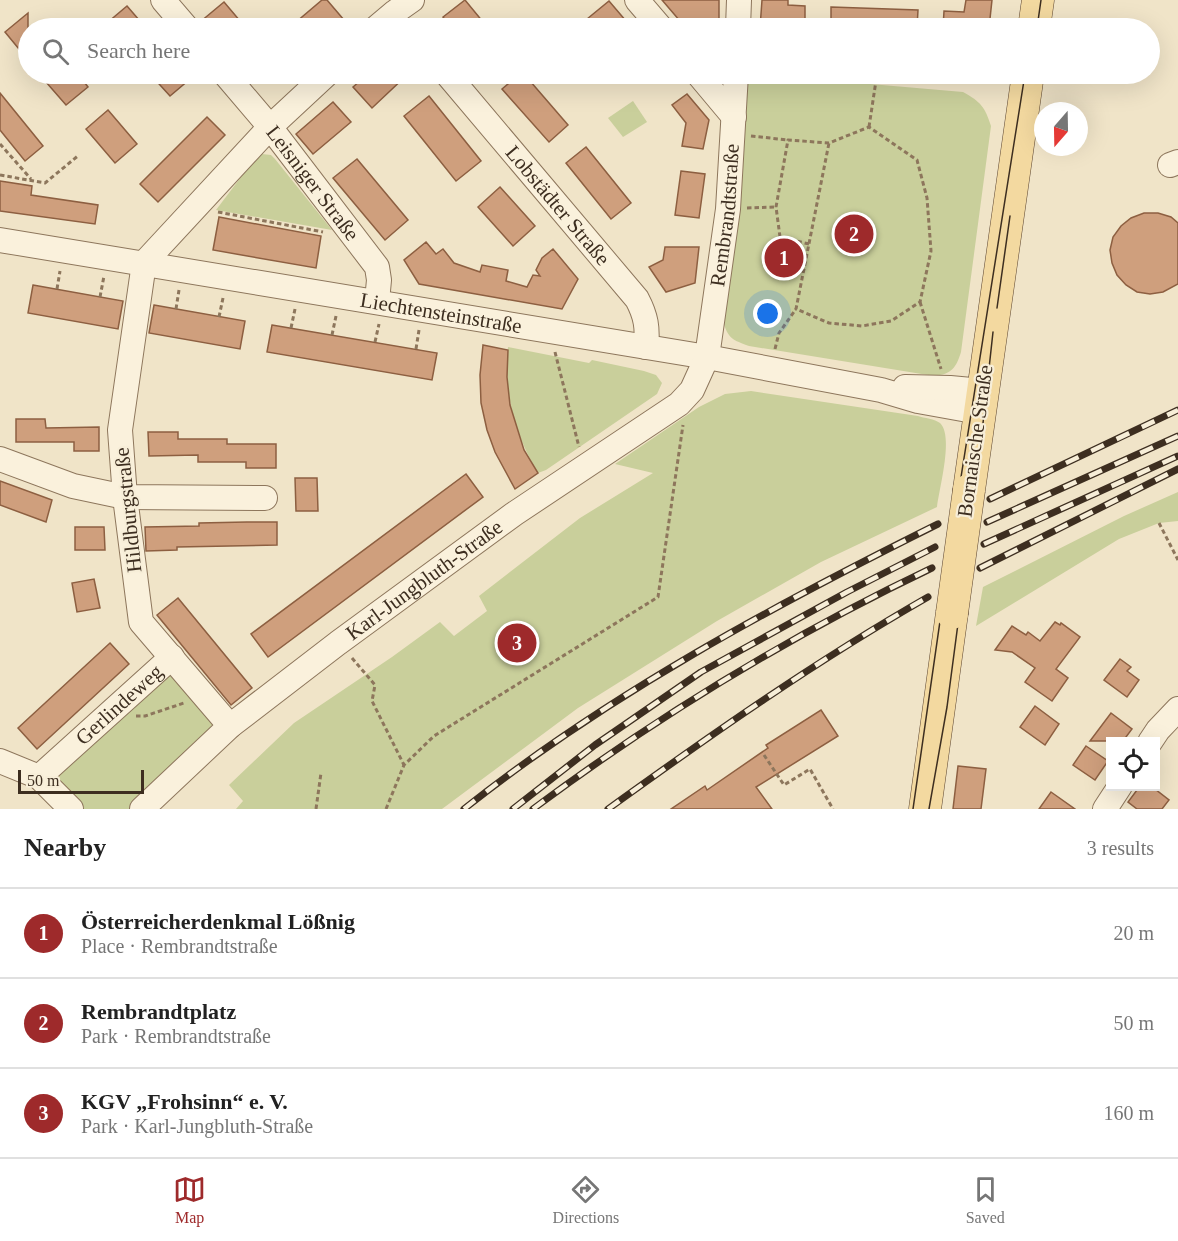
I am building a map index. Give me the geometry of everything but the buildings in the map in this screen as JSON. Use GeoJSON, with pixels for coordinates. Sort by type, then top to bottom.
{"type":"FeatureCollection","features":[{"type":"Feature","properties":{"kind":"main road"},"geometry":{"type":"LineString","coordinates":[[1035,18],[1038,0]]}},
{"type":"Feature","properties":{"kind":"main road","name":"Bornaische Straße"},"geometry":{"type":"LineString","coordinates":[[925,809],[980,402],[1027,84]]}},
{"type":"Feature","properties":{"kind":"street"},"geometry":{"type":"LineString","coordinates":[[163,0],[178,18]]}},
{"type":"Feature","properties":{"kind":"street"},"geometry":{"type":"LineString","coordinates":[[637,0],[652,18]]}},
{"type":"Feature","properties":{"kind":"street"},"geometry":{"type":"LineString","coordinates":[[738,18],[739,0]]}},
{"type":"Feature","properties":{"kind":"street","name":"Leisniger Straße"},"geometry":{"type":"LineString","coordinates":[[233,84],[270,127],[377,267],[380,280],[377,301]]}},
{"type":"Feature","properties":{"kind":"street"},"geometry":{"type":"LineString","coordinates":[[144,263],[270,127],[316,84]]}},
{"type":"Feature","properties":{"kind":"street","name":"Lobstädter Straße"},"geometry":{"type":"LineString","coordinates":[[455,84],[637,299],[648,325],[646,347]]}},
{"type":"Feature","properties":{"kind":"street"},"geometry":{"type":"LineString","coordinates":[[705,84],[733,125]]}},
{"type":"Feature","properties":{"kind":"street","name":"Rembrandtstraße"},"geometry":{"type":"LineString","coordinates":[[707,357],[728,209],[735,84]]}},
{"type":"Feature","properties":{"kind":"street","name":"Liechtensteinstraße"},"geometry":{"type":"LineString","coordinates":[[0,240],[707,357],[881,390],[918,401],[980,402]]}},
{"type":"Feature","properties":{"kind":"street","name":"Hildburgstraße"},"geometry":{"type":"LineString","coordinates":[[144,263],[120,430],[125,497],[141,622],[230,726]]}},
{"type":"Feature","properties":{"kind":"street","name":"Karl-Jungbluth-Straße"},"geometry":{"type":"LineString","coordinates":[[142,809],[230,726],[348,636],[514,514],[679,404],[692,390],[707,357]]}},
{"type":"Feature","properties":{"kind":"street","name":"Liechtensteinstraße"},"geometry":{"type":"LineString","coordinates":[[881,390],[904,387],[950,388],[980,402]]}},
{"type":"Feature","properties":{"kind":"street"},"geometry":{"type":"LineString","coordinates":[[0,459],[74,486],[125,497],[265,498]]}},
{"type":"Feature","properties":{"kind":"street","name":"Gerlindeweg"},"geometry":{"type":"LineString","coordinates":[[39,777],[172,657]]}},
{"type":"Feature","properties":{"kind":"street"},"geometry":{"type":"LineString","coordinates":[[1153,737],[1178,709]]}},
{"type":"Feature","properties":{"kind":"street"},"geometry":{"type":"LineString","coordinates":[[0,761],[39,777],[71,809]]}},
{"type":"Feature","properties":{"kind":"street"},"geometry":{"type":"LineString","coordinates":[[1105,809],[1117,791]]}},
{"type":"Feature","properties":{"kind":"path"},"geometry":{"type":"LineString","coordinates":[[869,127],[875,84]]}},
{"type":"Feature","properties":{"kind":"path"},"geometry":{"type":"LineString","coordinates":[[733,125],[788,140],[829,143],[869,127]]}},
{"type":"Feature","properties":{"kind":"path"},"geometry":{"type":"LineString","coordinates":[[869,127],[916,160],[927,198],[931,251],[920,302],[950,388]]}},
{"type":"Feature","properties":{"kind":"path"},"geometry":{"type":"LineString","coordinates":[[788,140],[776,207],[780,237],[809,244]]}},
{"type":"Feature","properties":{"kind":"path"},"geometry":{"type":"LineString","coordinates":[[776,344],[779,333],[796,309],[829,143]]}},
{"type":"Feature","properties":{"kind":"path"},"geometry":{"type":"LineString","coordinates":[[0,144],[33,180]]}},
{"type":"Feature","properties":{"kind":"path"},"geometry":{"type":"LineString","coordinates":[[0,175],[45,183],[79,155]]}},
{"type":"Feature","properties":{"kind":"path"},"geometry":{"type":"LineString","coordinates":[[758,208],[776,207]]}},
{"type":"Feature","properties":{"kind":"path"},"geometry":{"type":"LineString","coordinates":[[195,208],[354,237]]}},
{"type":"Feature","properties":{"kind":"path"},"geometry":{"type":"LineString","coordinates":[[796,309],[829,323],[862,326],[891,321],[920,302]]}},
{"type":"Feature","properties":{"kind":"path"},"geometry":{"type":"LineString","coordinates":[[552,331],[556,357],[585,466]]}},
{"type":"Feature","properties":{"kind":"path"},"geometry":{"type":"LineString","coordinates":[[386,809],[404,765],[434,736],[658,597],[679,454]]}},
{"type":"Feature","properties":{"kind":"path"},"geometry":{"type":"LineString","coordinates":[[1159,523],[1178,560]]}},
{"type":"Feature","properties":{"kind":"path"},"geometry":{"type":"LineString","coordinates":[[358,666],[375,685],[372,701],[404,765]]}},
{"type":"Feature","properties":{"kind":"path"},"geometry":{"type":"LineString","coordinates":[[130,715],[145,716],[188,702]]}},
{"type":"Feature","properties":{"kind":"path"},"geometry":{"type":"LineString","coordinates":[[764,755],[784,785],[810,769],[833,809]]}},
{"type":"Feature","properties":{"kind":"path"},"geometry":{"type":"LineString","coordinates":[[316,809],[321,773]]}},
{"type":"Feature","properties":{"kind":"green space"},"geometry":{"type":"Polygon","coordinates":[[[870,84],[963,92],[978,102],[987,114],[991,126],[961,352],[955,366],[949,372],[934,376],[749,346],[729,335],[723,321],[746,85],[870,84]]]}},
{"type":"Feature","properties":{"kind":"green space"},"geometry":{"type":"Polygon","coordinates":[[[633,101],[647,122],[623,137],[608,118],[633,101]]]}},
{"type":"Feature","properties":{"kind":"green space"},"geometry":{"type":"Polygon","coordinates":[[[271,155],[275,159],[332,230],[216,210],[257,156],[271,155]]]}},
{"type":"Feature","properties":{"kind":"green space"},"geometry":{"type":"Polygon","coordinates":[[[508,347],[644,371],[656,375],[662,383],[657,394],[546,470],[538,473],[523,444],[512,413],[507,380],[508,347]]]}},
{"type":"Feature","properties":{"kind":"green space"},"geometry":{"type":"Polygon","coordinates":[[[751,391],[918,416],[940,423],[946,439],[946,451],[937,507],[821,562],[717,621],[578,708],[442,809],[236,809],[243,801],[229,785],[294,723],[440,622],[454,636],[487,611],[479,596],[580,518],[653,473],[615,464],[699,407],[725,394],[751,391]]]}},
{"type":"Feature","properties":{"kind":"green space"},"geometry":{"type":"Polygon","coordinates":[[[1178,492],[1178,521],[1159,523],[1119,539],[976,626],[983,587],[1124,516],[1178,492]]]}},
{"type":"Feature","properties":{"kind":"green space"},"geometry":{"type":"Polygon","coordinates":[[[172,657],[230,726],[142,809],[71,809],[39,777],[172,657]]]}},
{"type":"Feature","properties":{"kind":"tram line"},"geometry":{"type":"LineString","coordinates":[[1038,18],[1041,0]]}},
{"type":"Feature","properties":{"kind":"tram line"},"geometry":{"type":"LineString","coordinates":[[913,809],[958,496],[1023,84]]}},
{"type":"Feature","properties":{"kind":"tram line"},"geometry":{"type":"LineString","coordinates":[[997,308],[1010,216]]}},
{"type":"Feature","properties":{"kind":"tram line"},"geometry":{"type":"LineString","coordinates":[[929,809],[947,707],[976,487],[993,332]]}},
{"type":"Feature","properties":{"kind":"railway"},"geometry":{"type":"LineString","coordinates":[[990,499],[1178,410]]}},
{"type":"Feature","properties":{"kind":"railway"},"geometry":{"type":"LineString","coordinates":[[987,522],[1178,436]]}},
{"type":"Feature","properties":{"kind":"railway"},"geometry":{"type":"LineString","coordinates":[[984,544],[1178,456]]}},
{"type":"Feature","properties":{"kind":"railway"},"geometry":{"type":"LineString","coordinates":[[980,568],[1178,469]]}},
{"type":"Feature","properties":{"kind":"railway"},"geometry":{"type":"LineString","coordinates":[[464,809],[576,727],[634,690],[754,620],[938,524]]}},
{"type":"Feature","properties":{"kind":"railway"},"geometry":{"type":"LineString","coordinates":[[513,809],[595,745],[701,672],[935,547]]}},
{"type":"Feature","properties":{"kind":"railway"},"geometry":{"type":"LineString","coordinates":[[533,809],[628,742],[726,679],[828,621],[932,568]]}},
{"type":"Feature","properties":{"kind":"railway"},"geometry":{"type":"LineString","coordinates":[[608,809],[765,699],[886,621],[928,597]]}},
{"type":"Feature","properties":{"kind":"place","name":"Rembrandtplatz"},"geometry":{"type":"Point","coordinates":[854,234]}},
{"type":"Feature","properties":{"kind":"place","name":"Österreicherdenkmal Lößnig"},"geometry":{"type":"Point","coordinates":[784,258]}},
{"type":"Feature","properties":{"kind":"place","name":"KGV „Frohsinn“ e. V."},"geometry":{"type":"Point","coordinates":[517,643]}}]}
